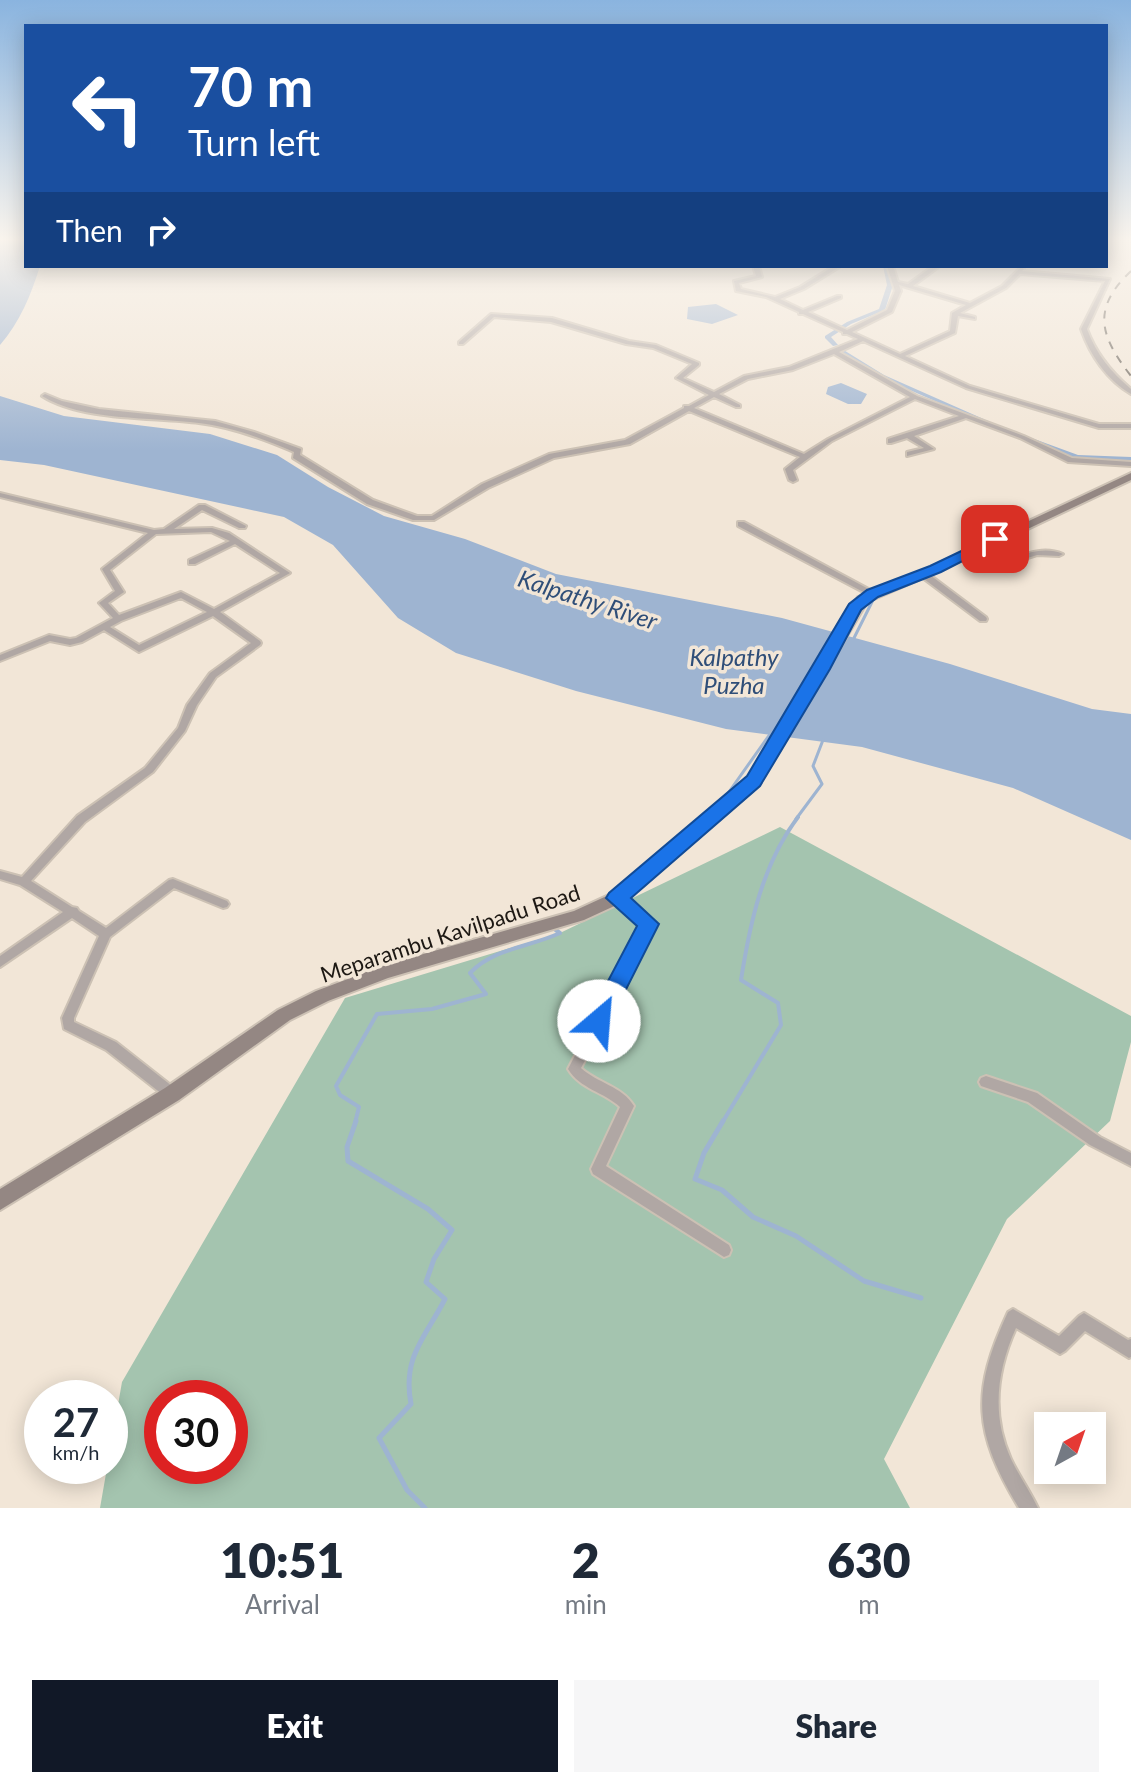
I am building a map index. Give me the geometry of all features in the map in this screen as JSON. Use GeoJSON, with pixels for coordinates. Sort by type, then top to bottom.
{"type":"FeatureCollection","features":[{"type":"Feature","properties":{"kind":"main road","name":"Meparambu Kavilpadu Road"},"geometry":{"type":"LineString","coordinates":[[0,1200],[172,1094],[284,1015],[322,996],[398,968],[578,916],[617,898],[754,781],[822,669],[854,607],[872,593],[923,574],[1131,476]]}},
{"type":"Feature","properties":{"kind":"street"},"geometry":{"type":"LineString","coordinates":[[796,310],[968,387],[1099,426],[1131,426]]}},
{"type":"Feature","properties":{"kind":"street"},"geometry":{"type":"LineString","coordinates":[[801,313],[807,310]]}},
{"type":"Feature","properties":{"kind":"street"},"geometry":{"type":"LineString","coordinates":[[845,333],[890,310]]}},
{"type":"Feature","properties":{"kind":"street"},"geometry":{"type":"LineString","coordinates":[[955,313],[961,310]]}},
{"type":"Feature","properties":{"kind":"street"},"geometry":{"type":"LineString","coordinates":[[1093,310],[1084,329],[1088,344],[1106,371],[1131,392]]}},
{"type":"Feature","properties":{"kind":"street"},"geometry":{"type":"LineString","coordinates":[[955,313],[973,318]]}},
{"type":"Feature","properties":{"kind":"street"},"geometry":{"type":"LineString","coordinates":[[900,356],[953,332],[955,313]]}},
{"type":"Feature","properties":{"kind":"street"},"geometry":{"type":"LineString","coordinates":[[461,343],[493,315],[552,320],[628,343],[654,346],[697,364],[679,378],[738,406]]}},
{"type":"Feature","properties":{"kind":"street"},"geometry":{"type":"LineString","coordinates":[[45,396],[82,406],[207,422],[240,431],[298,451],[296,456],[321,475],[370,502],[416,518],[434,518],[485,486],[552,456],[627,442],[661,426],[686,407],[746,377],[791,369],[862,339]]}},
{"type":"Feature","properties":{"kind":"street"},"geometry":{"type":"LineString","coordinates":[[834,352],[915,397],[1071,460],[1131,464]]}},
{"type":"Feature","properties":{"kind":"street"},"geometry":{"type":"LineString","coordinates":[[793,480],[789,469],[805,457],[830,440],[915,397]]}},
{"type":"Feature","properties":{"kind":"street"},"geometry":{"type":"LineString","coordinates":[[686,407],[805,457]]}},
{"type":"Feature","properties":{"kind":"street"},"geometry":{"type":"LineString","coordinates":[[891,441],[966,416]]}},
{"type":"Feature","properties":{"kind":"street"},"geometry":{"type":"LineString","coordinates":[[908,436],[930,449],[910,454]]}},
{"type":"Feature","properties":{"kind":"street"},"geometry":{"type":"LineString","coordinates":[[0,495],[154,532],[212,530],[226,535],[286,573],[139,649],[105,627]]}},
{"type":"Feature","properties":{"kind":"street"},"geometry":{"type":"LineString","coordinates":[[165,531],[202,507],[242,526],[226,535]]}},
{"type":"Feature","properties":{"kind":"street"},"geometry":{"type":"LineString","coordinates":[[741,524],[872,593]]}},
{"type":"Feature","properties":{"kind":"street"},"geometry":{"type":"LineString","coordinates":[[118,619],[103,603],[120,592],[106,569],[154,532]]}},
{"type":"Feature","properties":{"kind":"street"},"geometry":{"type":"LineString","coordinates":[[192,562],[236,541]]}},
{"type":"Feature","properties":{"kind":"street"},"geometry":{"type":"LineString","coordinates":[[979,547],[1012,561],[1036,553],[1059,554]]}},
{"type":"Feature","properties":{"kind":"street"},"geometry":{"type":"LineString","coordinates":[[923,574],[983,619]]}},
{"type":"Feature","properties":{"kind":"street"},"geometry":{"type":"LineString","coordinates":[[0,658],[49,638],[70,642],[118,619],[181,595],[214,612],[257,643],[213,675],[192,705],[182,729],[149,770],[81,819],[24,882]]}},
{"type":"Feature","properties":{"kind":"street"},"geometry":{"type":"LineString","coordinates":[[0,875],[24,882],[106,934]]}},
{"type":"Feature","properties":{"kind":"street"},"geometry":{"type":"LineString","coordinates":[[172,1094],[111,1046],[68,1025],[68,1018],[106,934],[173,883],[223,904]]}},
{"type":"Feature","properties":{"kind":"street"},"geometry":{"type":"LineString","coordinates":[[617,898],[649,924],[574,1069],[580,1078],[619,1095],[627,1106],[598,1169],[724,1250]]}},
{"type":"Feature","properties":{"kind":"street"},"geometry":{"type":"LineString","coordinates":[[0,962],[73,911]]}},
{"type":"Feature","properties":{"kind":"street"},"geometry":{"type":"LineString","coordinates":[[986,1082],[1032,1097],[1095,1141],[1131,1160]]}},
{"type":"Feature","properties":{"kind":"street"},"geometry":{"type":"LineString","coordinates":[[1029,1508],[994,1441],[988,1393],[995,1352],[1013,1317],[1060,1346],[1084,1321],[1130,1350]]}},
{"type":"Feature","properties":{"kind":"green space"},"geometry":{"type":"Polygon","coordinates":[[[780,827],[1131,1016],[1131,1042],[1110,1121],[1007,1219],[884,1459],[910,1508],[100,1508],[104,1484],[128,1484],[128,1380],[123,1380],[345,998],[560,933],[780,827]]]}},
{"type":"Feature","properties":{"kind":"water"},"geometry":{"type":"Polygon","coordinates":[[[0,310],[23,310],[13,327],[0,345],[0,310]]]}},
{"type":"Feature","properties":{"kind":"water"},"geometry":{"type":"Polygon","coordinates":[[[688,310],[729,310],[738,315],[712,324],[687,319],[688,310]]]}},
{"type":"Feature","properties":{"kind":"water"},"geometry":{"type":"Polygon","coordinates":[[[841,383],[867,394],[861,404],[848,404],[826,394],[828,387],[841,383]]]}},
{"type":"Feature","properties":{"kind":"water","name":"Kalpathy Puzha"},"geometry":{"type":"Polygon","coordinates":[[[0,396],[64,416],[210,434],[277,455],[328,487],[384,516],[465,539],[556,574],[782,618],[950,664],[1092,709],[1131,714],[1131,840],[1013,788],[862,747],[726,729],[576,691],[456,653],[398,618],[333,545],[284,517],[44,465],[0,460],[0,396]]]}},
{"type":"Feature","properties":{"kind":"waterway"},"geometry":{"type":"LineString","coordinates":[[835,345],[827,337],[849,323],[881,310]]}},
{"type":"Feature","properties":{"kind":"waterway"},"geometry":{"type":"LineString","coordinates":[[842,351],[882,376],[994,425]]}},
{"type":"Feature","properties":{"kind":"waterway"},"geometry":{"type":"LineString","coordinates":[[1024,437],[1077,457],[1131,459]]}},
{"type":"Feature","properties":{"kind":"waterway"},"geometry":{"type":"LineString","coordinates":[[854,638],[872,602]]}},
{"type":"Feature","properties":{"kind":"waterway"},"geometry":{"type":"LineString","coordinates":[[724,799],[770,734]]}},
{"type":"Feature","properties":{"kind":"waterway"},"geometry":{"type":"LineString","coordinates":[[796,819],[822,784],[813,766],[823,740]]}},
{"type":"Feature","properties":{"kind":"waterway"},"geometry":{"type":"LineString","coordinates":[[722,1123],[781,1025],[778,1003],[741,980],[759,895],[775,855],[798,817]]}},
{"type":"Feature","properties":{"kind":"waterway"},"geometry":{"type":"LineString","coordinates":[[355,1123],[359,1107],[340,1095],[336,1086],[377,1014],[432,1009],[486,994],[470,973],[501,953],[560,933],[553,928]]}},
{"type":"Feature","properties":{"kind":"waterway"},"geometry":{"type":"LineString","coordinates":[[356,1121],[347,1147],[348,1161],[428,1209],[452,1230],[434,1259],[426,1282],[445,1299],[413,1360],[409,1388],[411,1404],[379,1438],[407,1490],[425,1508]]}},
{"type":"Feature","properties":{"kind":"waterway"},"geometry":{"type":"LineString","coordinates":[[723,1121],[704,1153],[695,1179],[722,1190],[753,1217],[796,1236],[864,1281],[921,1298]]}},
{"type":"Feature","properties":{"kind":"railway"},"geometry":{"type":"LineString","coordinates":[[1105,310],[1104,323],[1112,348],[1131,376]]}},
{"type":"Feature","properties":{"kind":"route"},"geometry":{"type":"LineString","coordinates":[[599,1021],[649,924],[617,898],[754,781],[822,669],[854,607],[872,593],[935,569],[995,539]]}},
{"type":"Feature","properties":{"kind":"water label","name":"Kalpathy River"},"geometry":{"type":"Point","coordinates":[588,599]}}]}
